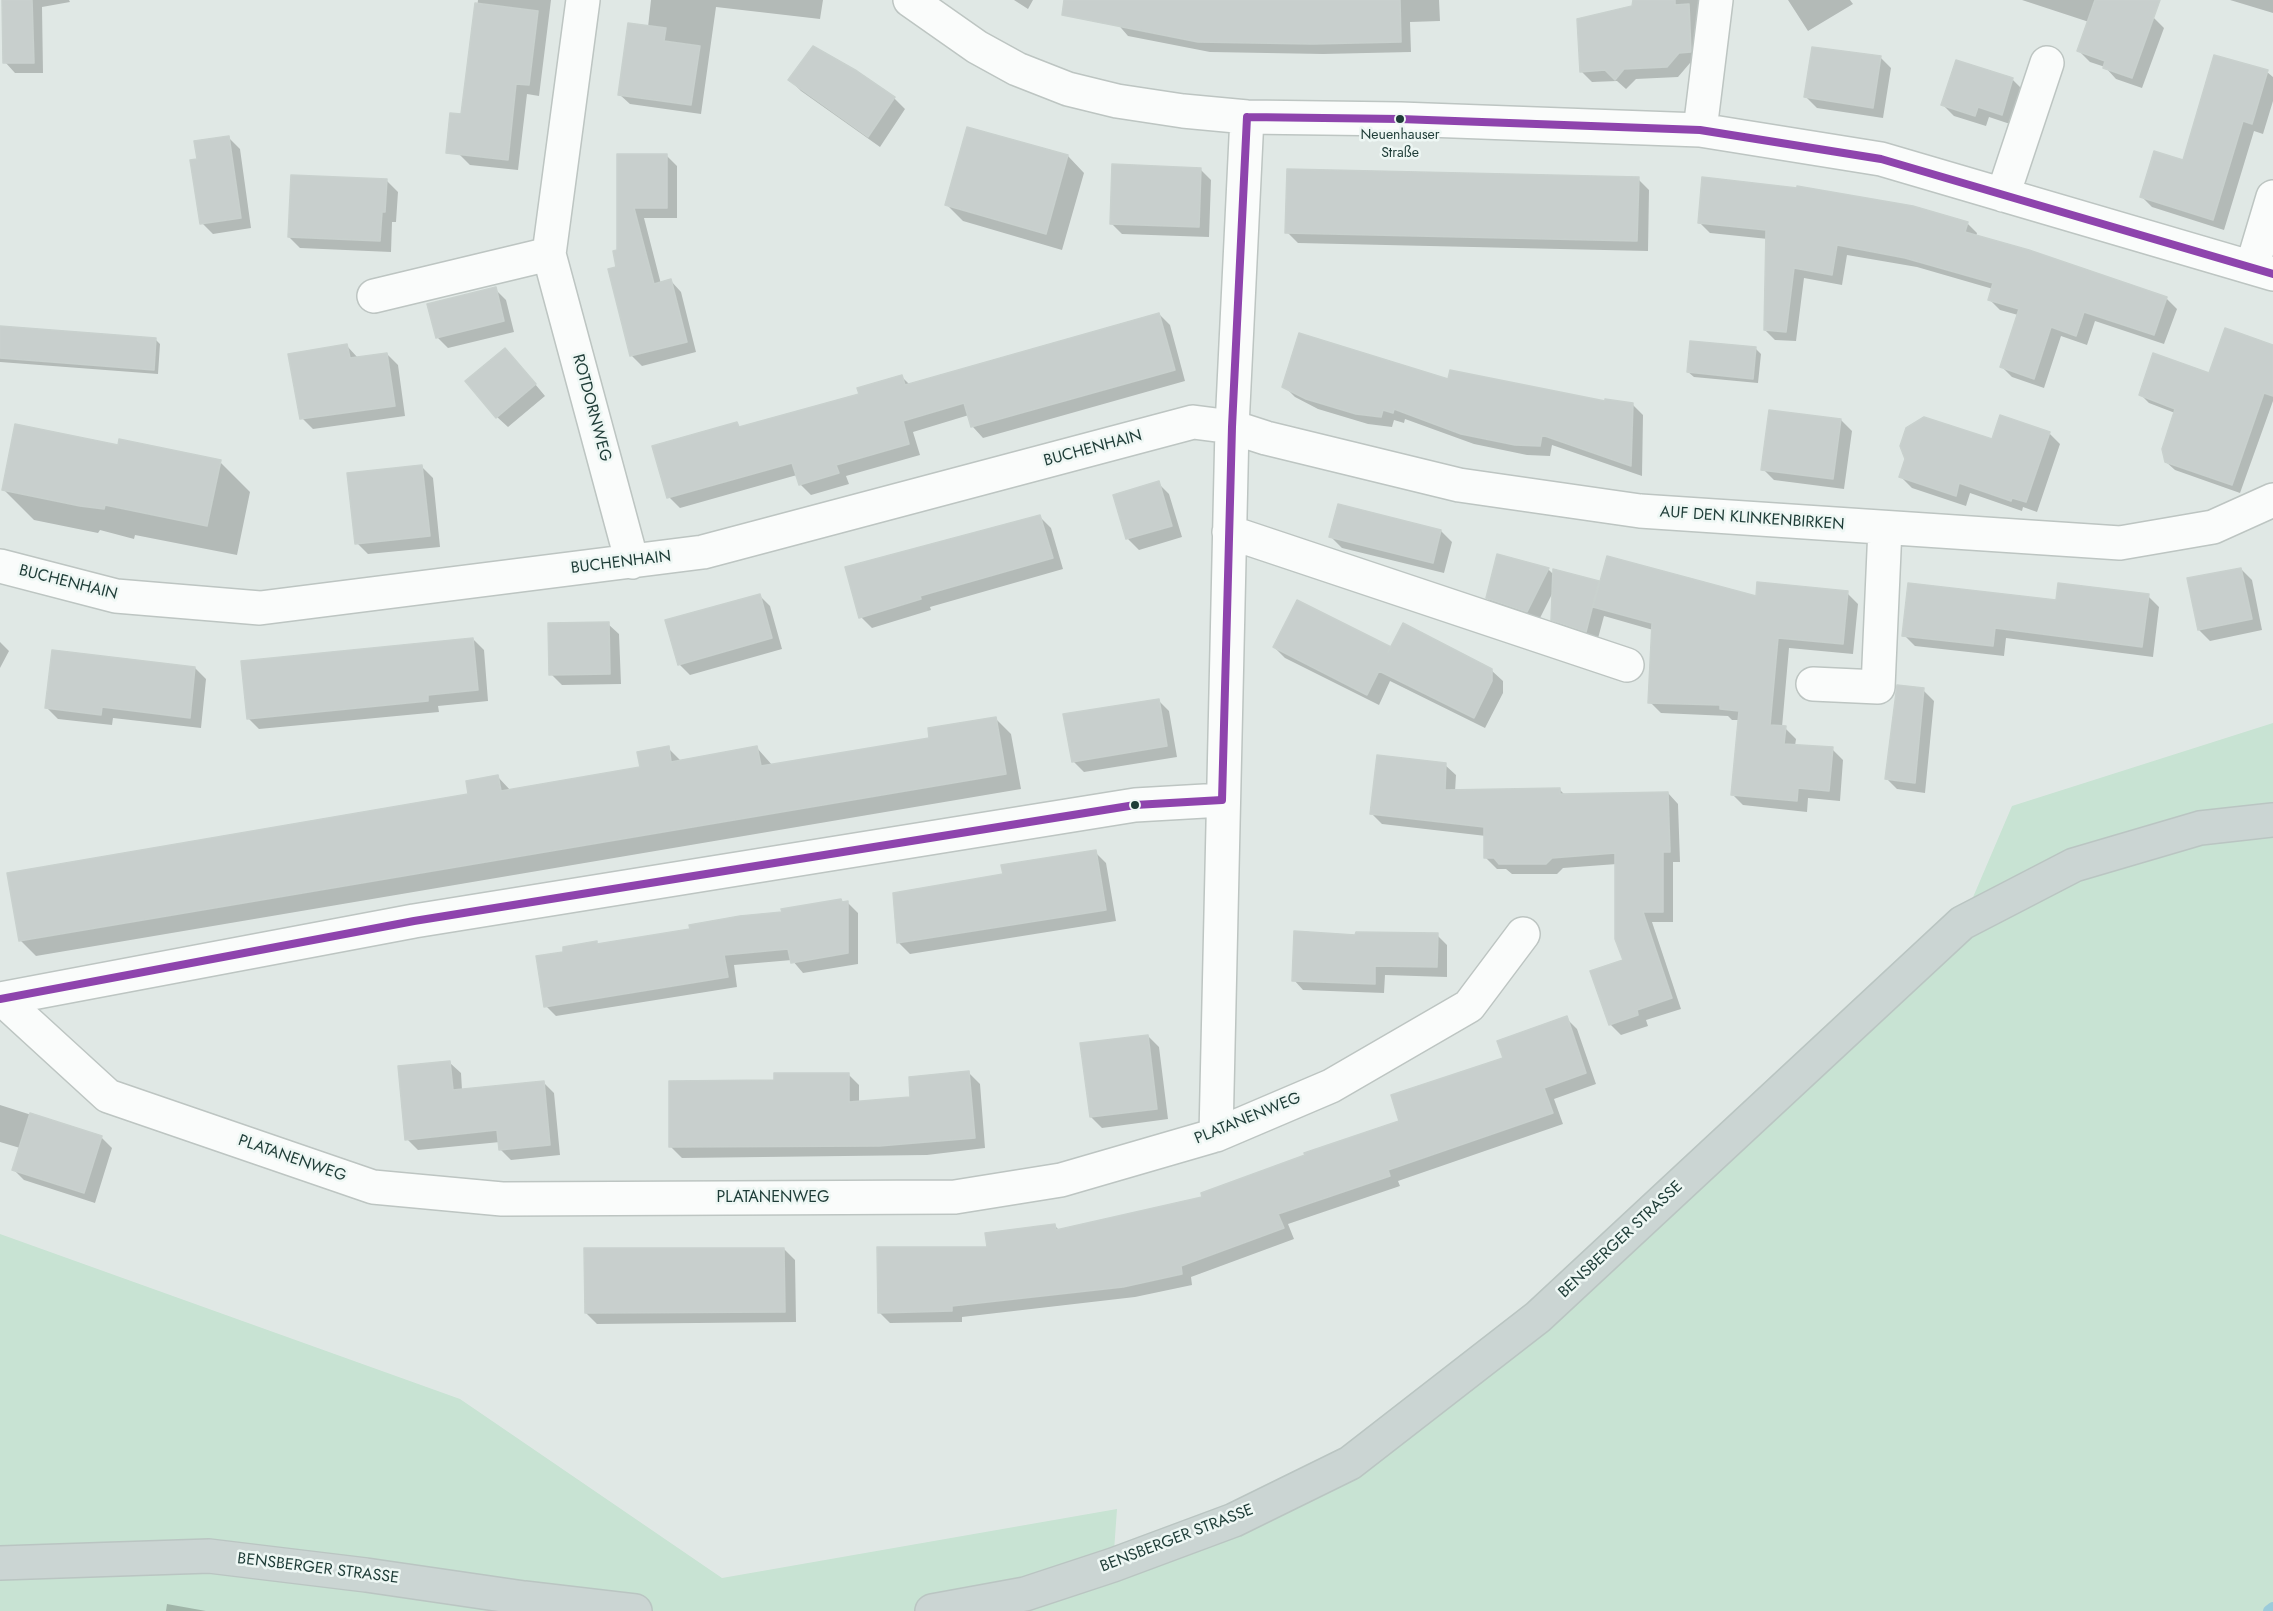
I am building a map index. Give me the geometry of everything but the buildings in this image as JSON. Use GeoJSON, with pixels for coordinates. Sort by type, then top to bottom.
{"type":"FeatureCollection","features":[{"type":"Feature","properties":{"kind":"main road","name":"BENSBERGER STRASSE"},"geometry":{"type":"LineString","coordinates":[[932,1611],[1025,1594],[1113,1565],[1234,1520],[1350,1462],[1538,1317],[1962,923],[2074,865],[2200,828],[2273,820]]}},
{"type":"Feature","properties":{"kind":"main road","name":"BENSBERGER STRASSE"},"geometry":{"type":"LineString","coordinates":[[0,1563],[209,1556],[635,1611]]}},
{"type":"Feature","properties":{"kind":"street","name":"ROTDORNWEG"},"geometry":{"type":"LineString","coordinates":[[583,0],[549,254],[632,562]]}},
{"type":"Feature","properties":{"kind":"street"},"geometry":{"type":"LineString","coordinates":[[910,0],[976,47],[1017,69],[1068,89],[1117,101],[1183,111],[1247,117],[1400,119],[1700,130],[1881,159],[2262,270],[2273,197]]}},
{"type":"Feature","properties":{"kind":"street"},"geometry":{"type":"LineString","coordinates":[[1700,130],[1716,0]]}},
{"type":"Feature","properties":{"kind":"street"},"geometry":{"type":"LineString","coordinates":[[2003,195],[2047,63]]}},
{"type":"Feature","properties":{"kind":"street"},"geometry":{"type":"LineString","coordinates":[[1216,1135],[1232,427],[1247,117]]}},
{"type":"Feature","properties":{"kind":"street"},"geometry":{"type":"LineString","coordinates":[[374,296],[549,254]]}},
{"type":"Feature","properties":{"kind":"street","name":"BUCHENHAIN"},"geometry":{"type":"LineString","coordinates":[[0,566],[116,596],[260,608],[702,552],[1193,422],[1232,427]]}},
{"type":"Feature","properties":{"kind":"street","name":"AUF DEN KLINKENBIRKEN"},"geometry":{"type":"LineString","coordinates":[[1232,427],[1266,438],[1459,485],[1640,511],[2120,543],[2213,527],[2273,500]]}},
{"type":"Feature","properties":{"kind":"street"},"geometry":{"type":"LineString","coordinates":[[1813,684],[1878,687],[1885,528]]}},
{"type":"Feature","properties":{"kind":"street"},"geometry":{"type":"LineString","coordinates":[[1229,532],[1627,665]]}},
{"type":"Feature","properties":{"kind":"street"},"geometry":{"type":"LineString","coordinates":[[1,999],[414,921],[1135,806],[1222,800]]}},
{"type":"Feature","properties":{"kind":"street","name":"PLATANENWEG"},"geometry":{"type":"LineString","coordinates":[[1,999],[108,1096],[373,1187],[502,1199],[955,1197],[1061,1180],[1216,1135],[1331,1086],[1469,1006],[1523,934]]}},
{"type":"Feature","properties":{"kind":"green space"},"geometry":{"type":"Polygon","coordinates":[[[2273,723],[2273,1611],[0,1611],[0,1234],[460,1399],[722,1578],[1117,1509],[1113,1565],[1350,1463],[1962,923],[2012,806],[2273,723]]]}},
{"type":"Feature","properties":{"kind":"waterway"},"geometry":{"type":"LineString","coordinates":[[2269,1611],[2273,1608]]}},
{"type":"Feature","properties":{"kind":"transit line"},"geometry":{"type":"LineString","coordinates":[[1247,117],[1400,119],[1700,130],[1881,159],[2273,274]]}},
{"type":"Feature","properties":{"kind":"transit line"},"geometry":{"type":"LineString","coordinates":[[1222,800],[1232,427],[1247,117]]}},
{"type":"Feature","properties":{"kind":"transit line"},"geometry":{"type":"LineString","coordinates":[[0,999],[414,921],[1135,805],[1222,800]]}},
{"type":"Feature","properties":{"kind":"place","name":"Neuenhauser Straße"},"geometry":{"type":"Point","coordinates":[1400,119]}}]}
